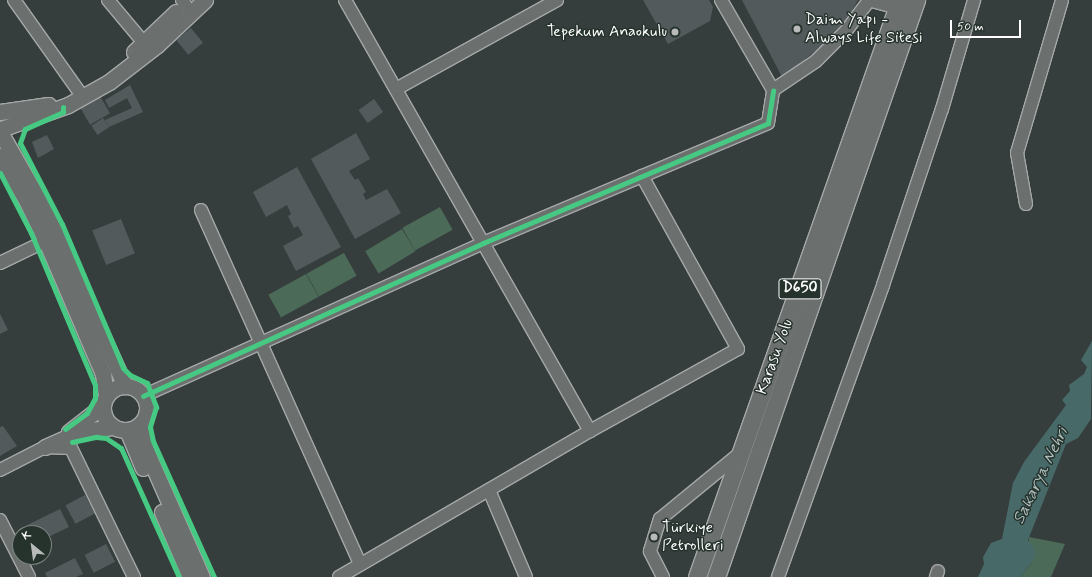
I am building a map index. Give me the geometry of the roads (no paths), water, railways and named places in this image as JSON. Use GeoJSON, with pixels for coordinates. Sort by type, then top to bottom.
{"type":"FeatureCollection","features":[{"type":"Feature","properties":{"kind":"highway"},"geometry":{"type":"LineString","coordinates":[[716,577],[916,0]]}},
{"type":"Feature","properties":{"kind":"highway","name":"Karasu Yolu"},"geometry":{"type":"LineString","coordinates":[[697,577],[899,4]]}},
{"type":"Feature","properties":{"kind":"main road"},"geometry":{"type":"LineString","coordinates":[[125,386],[47,214],[0,127],[68,105],[109,82],[157,45],[205,0]]}},
{"type":"Feature","properties":{"kind":"main road"},"geometry":{"type":"LineString","coordinates":[[0,112],[33,109],[80,93],[106,76],[144,43],[185,1]]}},
{"type":"Feature","properties":{"kind":"main road"},"geometry":{"type":"LineString","coordinates":[[0,156],[26,200],[46,241],[103,374],[105,419],[112,427]]}},
{"type":"Feature","properties":{"kind":"main road"},"geometry":{"type":"LineString","coordinates":[[45,447],[75,428],[104,401],[114,388],[125,386],[134,388],[144,396],[147,412],[143,421],[142,438],[202,577]]}},
{"type":"Feature","properties":{"kind":"main road"},"geometry":{"type":"LineString","coordinates":[[45,447],[77,433],[112,427],[127,430],[143,421]]}},
{"type":"Feature","properties":{"kind":"main road"},"geometry":{"type":"LineString","coordinates":[[127,430],[190,577]]}},
{"type":"Feature","properties":{"kind":"street"},"geometry":{"type":"LineString","coordinates":[[14,0],[80,93]]}},
{"type":"Feature","properties":{"kind":"street"},"geometry":{"type":"LineString","coordinates":[[108,0],[144,43]]}},
{"type":"Feature","properties":{"kind":"street"},"geometry":{"type":"LineString","coordinates":[[345,0],[590,431]]}},
{"type":"Feature","properties":{"kind":"street"},"geometry":{"type":"LineString","coordinates":[[396,90],[557,0]]}},
{"type":"Feature","properties":{"kind":"street"},"geometry":{"type":"LineString","coordinates":[[144,396],[483,242],[768,123],[773,90],[721,0]]}},
{"type":"Feature","properties":{"kind":"street"},"geometry":{"type":"LineString","coordinates":[[773,90],[816,61],[846,31],[868,0],[899,4]]}},
{"type":"Feature","properties":{"kind":"street"},"geometry":{"type":"LineString","coordinates":[[778,577],[883,284],[942,109],[974,0]]}},
{"type":"Feature","properties":{"kind":"street"},"geometry":{"type":"LineString","coordinates":[[1026,204],[1017,153],[1058,18],[1062,0]]}},
{"type":"Feature","properties":{"kind":"street"},"geometry":{"type":"LineString","coordinates":[[339,577],[590,431],[738,349],[642,176]]}},
{"type":"Feature","properties":{"kind":"street"},"geometry":{"type":"LineString","coordinates":[[201,210],[360,564]]}},
{"type":"Feature","properties":{"kind":"street"},"geometry":{"type":"LineString","coordinates":[[0,263],[46,241]]}},
{"type":"Feature","properties":{"kind":"street"},"geometry":{"type":"LineString","coordinates":[[0,470],[45,447],[70,448],[134,577]]}},
{"type":"Feature","properties":{"kind":"street"},"geometry":{"type":"LineString","coordinates":[[663,577],[650,551],[660,519],[740,454]]}},
{"type":"Feature","properties":{"kind":"street"},"geometry":{"type":"LineString","coordinates":[[489,490],[526,577]]}},
{"type":"Feature","properties":{"kind":"street"},"geometry":{"type":"LineString","coordinates":[[0,520],[29,577]]}},
{"type":"Feature","properties":{"kind":"water","name":"Sakarya Nehri"},"geometry":{"type":"Polygon","coordinates":[[[1092,341],[1091,419],[1078,438],[1066,444],[1028,540],[1036,552],[1033,561],[1020,577],[978,577],[984,564],[983,557],[991,543],[1002,539],[1013,483],[1024,462],[1066,405],[1062,400],[1070,391],[1069,385],[1084,374],[1087,367],[1081,360],[1092,341]]]}},
{"type":"Feature","properties":{"kind":"place","name":"Daim Yapı - Always Life Sitesi"},"geometry":{"type":"Point","coordinates":[797,29]}},
{"type":"Feature","properties":{"kind":"place","name":"Tepekum Anaokulu"},"geometry":{"type":"Point","coordinates":[675,32]}},
{"type":"Feature","properties":{"kind":"place","name":"Türkiye Petrolleri"},"geometry":{"type":"Point","coordinates":[654,537]}}]}
